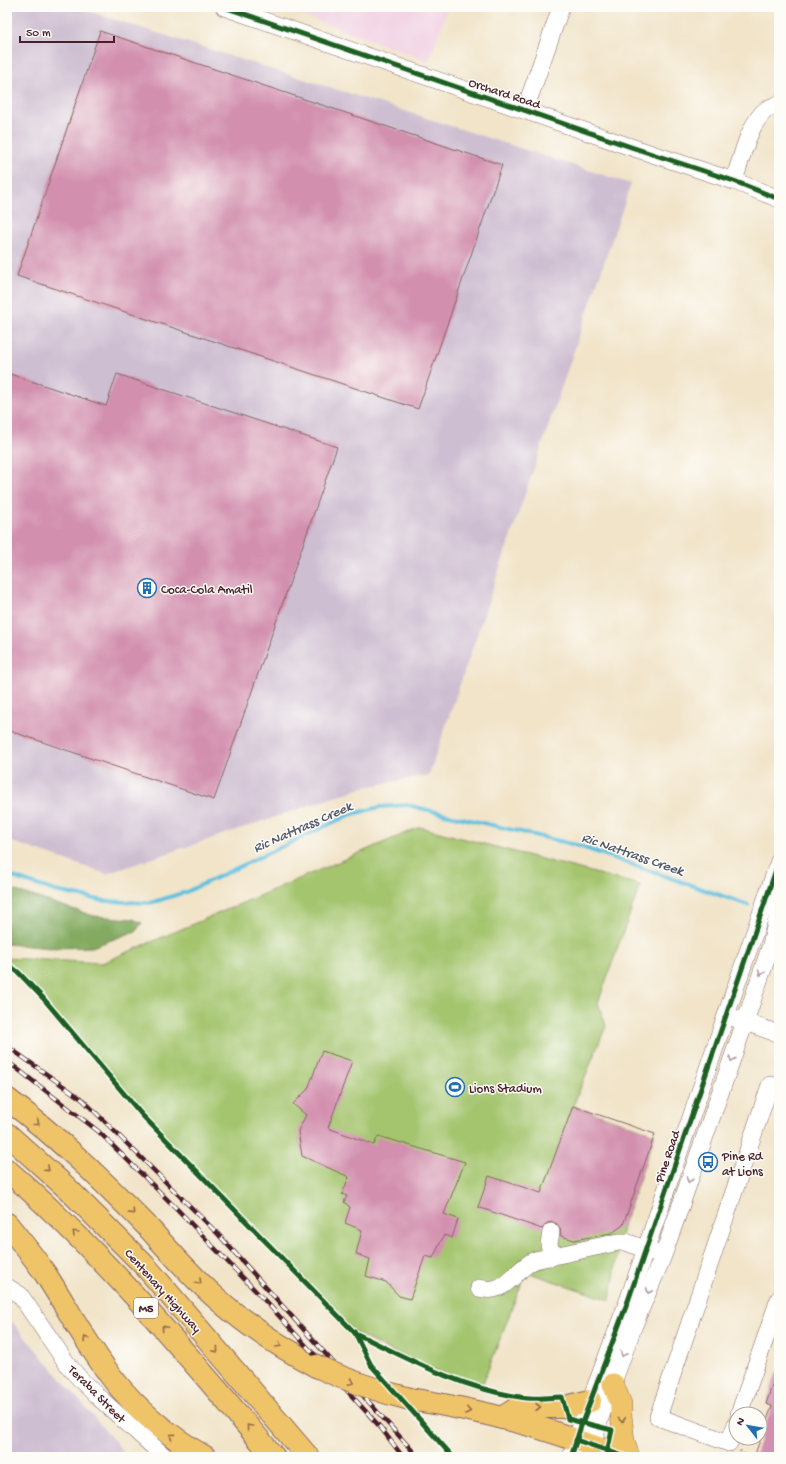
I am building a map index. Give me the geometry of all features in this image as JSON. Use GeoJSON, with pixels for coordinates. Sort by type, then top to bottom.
{"type":"FeatureCollection","features":[{"type":"Feature","properties":{"kind":"highway"},"geometry":{"type":"LineString","coordinates":[[7,1099],[80,1160],[148,1227],[199,1282],[225,1306],[270,1340],[316,1366],[362,1386],[410,1399],[502,1418],[556,1433],[582,1450]]}},
{"type":"Feature","properties":{"kind":"highway","name":"Centenary Highway"},"geometry":{"type":"LineString","coordinates":[[7,1134],[67,1188],[146,1267],[308,1457]]}},
{"type":"Feature","properties":{"kind":"highway","name":"Centenary Highway"},"geometry":{"type":"LineString","coordinates":[[7,1170],[53,1211],[120,1280],[194,1362],[274,1457]]}},
{"type":"Feature","properties":{"kind":"highway"},"geometry":{"type":"LineString","coordinates":[[7,1224],[45,1273],[97,1356],[114,1380],[132,1400],[168,1433],[187,1447],[205,1457]]}},
{"type":"Feature","properties":{"kind":"highway"},"geometry":{"type":"LineString","coordinates":[[502,1418],[519,1407],[566,1407],[576,1406],[590,1401]]}},
{"type":"Feature","properties":{"kind":"main road"},"geometry":{"type":"LineString","coordinates":[[582,1450],[628,1457],[624,1441],[621,1416],[622,1404],[613,1384]]}},
{"type":"Feature","properties":{"kind":"street","name":"Orchard Road"},"geometry":{"type":"LineString","coordinates":[[224,7],[431,79],[734,181],[779,199]]}},
{"type":"Feature","properties":{"kind":"street"},"geometry":{"type":"LineString","coordinates":[[525,110],[561,7]]}},
{"type":"Feature","properties":{"kind":"street"},"geometry":{"type":"LineString","coordinates":[[734,181],[750,134],[758,119],[767,110],[779,104]]}},
{"type":"Feature","properties":{"kind":"street","name":"Pine Road"},"geometry":{"type":"LineString","coordinates":[[582,1450],[590,1401],[608,1356],[779,861]]}},
{"type":"Feature","properties":{"kind":"street"},"geometry":{"type":"LineString","coordinates":[[582,1450],[613,1384],[634,1325],[662,1256],[771,945],[779,909]]}},
{"type":"Feature","properties":{"kind":"street"},"geometry":{"type":"LineString","coordinates":[[726,1016],[779,1034]]}},
{"type":"Feature","properties":{"kind":"street"},"geometry":{"type":"LineString","coordinates":[[728,1442],[658,1417],[770,1084],[779,1087]]}},
{"type":"Feature","properties":{"kind":"street"},"geometry":{"type":"LineString","coordinates":[[551,1232],[549,1244],[552,1257]]}},
{"type":"Feature","properties":{"kind":"street"},"geometry":{"type":"LineString","coordinates":[[479,1288],[487,1290],[503,1286],[510,1282],[527,1264],[535,1260],[619,1242],[626,1242],[662,1256]]}},
{"type":"Feature","properties":{"kind":"street","name":"Teraba Street"},"geometry":{"type":"LineString","coordinates":[[7,1288],[20,1295],[68,1365],[80,1379],[96,1396],[165,1457]]}},
{"type":"Feature","properties":{"kind":"street"},"geometry":{"type":"LineString","coordinates":[[742,1406],[779,1299]]}},
{"type":"Feature","properties":{"kind":"shaded area"},"geometry":{"type":"Polygon","coordinates":[[[7,7],[78,7],[631,184],[429,775],[364,787],[106,874],[7,840],[7,7]]]}},
{"type":"Feature","properties":{"kind":"shaded area"},"geometry":{"type":"Polygon","coordinates":[[[279,7],[448,7],[429,61],[279,7]]]}},
{"type":"Feature","properties":{"kind":"shaded area"},"geometry":{"type":"Polygon","coordinates":[[[12,1322],[128,1457],[7,1457],[7,1323],[12,1322]]]}},
{"type":"Feature","properties":{"kind":"green space"},"geometry":{"type":"Polygon","coordinates":[[[420,827],[640,885],[598,1003],[606,1026],[573,1106],[655,1134],[623,1226],[610,1300],[526,1272],[481,1388],[417,1364],[355,1333],[204,1179],[18,972],[7,964],[7,958],[102,963],[420,827]]]}},
{"type":"Feature","properties":{"kind":"green space"},"geometry":{"type":"Polygon","coordinates":[[[7,888],[94,916],[133,919],[142,923],[136,931],[92,947],[51,948],[7,944],[7,888]]]}},
{"type":"Feature","properties":{"kind":"building"},"geometry":{"type":"Polygon","coordinates":[[[100,31],[502,165],[418,409],[17,276],[100,31]]]}},
{"type":"Feature","properties":{"kind":"building","name":"Coca-Cola Amatil"},"geometry":{"type":"Polygon","coordinates":[[[7,373],[106,406],[117,374],[337,447],[214,800],[7,730],[7,373]]]}},
{"type":"Feature","properties":{"kind":"building"},"geometry":{"type":"Polygon","coordinates":[[[322,1051],[352,1061],[328,1128],[374,1145],[378,1136],[465,1162],[444,1214],[458,1219],[452,1238],[444,1235],[433,1258],[425,1256],[410,1299],[399,1296],[386,1282],[366,1276],[370,1259],[356,1254],[362,1230],[345,1223],[350,1207],[344,1202],[347,1196],[342,1194],[349,1177],[302,1156],[298,1131],[306,1115],[293,1104],[308,1089],[322,1051]]]}},
{"type":"Feature","properties":{"kind":"building"},"geometry":{"type":"Polygon","coordinates":[[[573,1106],[655,1134],[623,1225],[612,1233],[574,1240],[561,1236],[560,1228],[553,1222],[547,1223],[542,1229],[478,1207],[489,1176],[541,1193],[573,1106]]]}},
{"type":"Feature","properties":{"kind":"building"},"geometry":{"type":"Polygon","coordinates":[[[777,1371],[779,1371],[779,1457],[754,1457],[758,1446],[768,1446],[768,1417],[772,1406],[766,1404],[777,1371]]]}},
{"type":"Feature","properties":{"kind":"waterway","name":"Ric Nattrass Creek"},"geometry":{"type":"LineString","coordinates":[[7,875],[55,891],[105,901],[150,903],[186,892],[349,815],[380,807],[407,805],[576,845],[748,905]]}},
{"type":"Feature","properties":{"kind":"railway"},"geometry":{"type":"LineString","coordinates":[[7,1046],[83,1100],[218,1234],[418,1457]]}},
{"type":"Feature","properties":{"kind":"railway"},"geometry":{"type":"LineString","coordinates":[[7,1061],[98,1131],[178,1210],[270,1306],[381,1428],[403,1457]]}},
{"type":"Feature","properties":{"kind":"cycle path"},"geometry":{"type":"LineString","coordinates":[[224,7],[734,181],[779,199]]}},
{"type":"Feature","properties":{"kind":"cycle path"},"geometry":{"type":"LineString","coordinates":[[571,1457],[582,1423],[628,1301],[779,861]]}},
{"type":"Feature","properties":{"kind":"cycle path"},"geometry":{"type":"LineString","coordinates":[[7,964],[18,972],[43,998],[142,1115],[355,1333],[371,1365],[453,1457]]}},
{"type":"Feature","properties":{"kind":"cycle path"},"geometry":{"type":"LineString","coordinates":[[355,1333],[435,1371],[477,1387],[525,1398],[562,1397],[568,1419],[612,1430],[606,1457]]}},
{"type":"Feature","properties":{"kind":"cycle path"},"geometry":{"type":"LineString","coordinates":[[576,1440],[626,1457]]}},
{"type":"Feature","properties":{"kind":"place","name":"Coca-Cola Amatil"},"geometry":{"type":"Point","coordinates":[147,588]}},
{"type":"Feature","properties":{"kind":"place","name":"Lions Stadium"},"geometry":{"type":"Point","coordinates":[455,1087]}},
{"type":"Feature","properties":{"kind":"place","name":"Pine Rd at Lions"},"geometry":{"type":"Point","coordinates":[708,1162]}}]}
